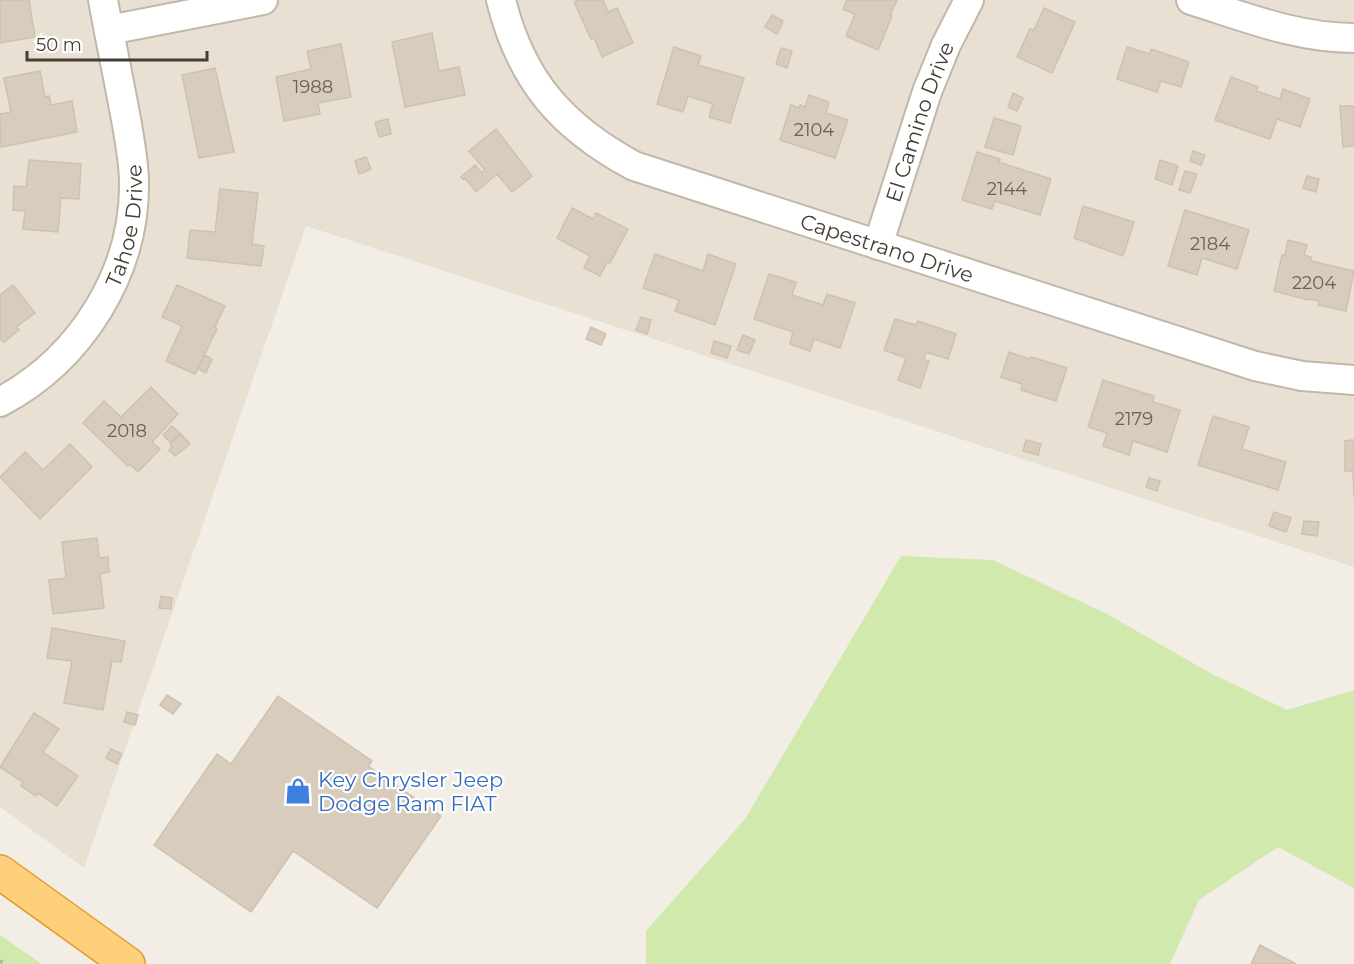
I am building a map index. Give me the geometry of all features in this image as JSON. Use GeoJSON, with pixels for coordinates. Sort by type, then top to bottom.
{"type":"FeatureCollection","features":[{"type":"Feature","properties":{"kind":"highway"},"geometry":{"type":"LineString","coordinates":[[0,872],[128,964]]}},
{"type":"Feature","properties":{"kind":"street","name":"Tahoe Drive"},"geometry":{"type":"LineString","coordinates":[[0,402],[38,378],[61,358],[81,335],[99,309],[121,262],[131,216],[134,180],[131,143],[103,0]]}},
{"type":"Feature","properties":{"kind":"street"},"geometry":{"type":"LineString","coordinates":[[109,30],[263,0]]}},
{"type":"Feature","properties":{"kind":"street","name":"Capestrano Drive"},"geometry":{"type":"LineString","coordinates":[[501,0],[508,27],[525,64],[552,105],[573,126],[606,151],[650,172],[1255,366],[1302,376],[1354,380]]}},
{"type":"Feature","properties":{"kind":"street","name":"El Camino Drive"},"geometry":{"type":"LineString","coordinates":[[878,245],[927,92],[946,45],[969,0]]}},
{"type":"Feature","properties":{"kind":"street"},"geometry":{"type":"LineString","coordinates":[[1191,0],[1282,29],[1316,36],[1354,38]]}},
{"type":"Feature","properties":{"kind":"path"},"geometry":{"type":"LineString","coordinates":[[0,961],[4,964]]}},
{"type":"Feature","properties":{"kind":"shaded area"},"geometry":{"type":"Polygon","coordinates":[[[0,0],[1354,0],[1354,567],[306,226],[84,868],[0,807],[0,0]]]}},
{"type":"Feature","properties":{"kind":"green space"},"geometry":{"type":"Polygon","coordinates":[[[901,556],[993,560],[1107,614],[1212,674],[1287,710],[1354,690],[1354,888],[1278,847],[1199,900],[1170,964],[646,964],[646,931],[745,819],[901,556]]]}},
{"type":"Feature","properties":{"kind":"green space"},"geometry":{"type":"Polygon","coordinates":[[[0,935],[42,964],[0,964],[0,935]]]}},
{"type":"Feature","properties":{"kind":"building"},"geometry":{"type":"Polygon","coordinates":[[[0,0],[29,0],[35,37],[0,43],[0,0]]]}},
{"type":"Feature","properties":{"kind":"building"},"geometry":{"type":"Polygon","coordinates":[[[603,0],[608,12],[617,8],[633,43],[602,57],[574,2],[603,0]]]}},
{"type":"Feature","properties":{"kind":"building"},"geometry":{"type":"Polygon","coordinates":[[[847,0],[897,0],[878,50],[846,36],[855,14],[843,9],[847,0]]]}},
{"type":"Feature","properties":{"kind":"building"},"geometry":{"type":"Polygon","coordinates":[[[1044,8],[1075,22],[1052,73],[1017,57],[1030,29],[1034,30],[1044,8]]]}},
{"type":"Feature","properties":{"kind":"building"},"geometry":{"type":"Polygon","coordinates":[[[772,15],[783,21],[777,34],[765,27],[772,15]]]}},
{"type":"Feature","properties":{"kind":"building"},"geometry":{"type":"Polygon","coordinates":[[[432,33],[439,71],[459,67],[465,95],[405,107],[392,42],[432,33]]]}},
{"type":"Feature","properties":{"kind":"building"},"geometry":{"type":"Polygon","coordinates":[[[341,44],[351,97],[318,103],[320,114],[284,121],[276,77],[311,69],[307,51],[341,44]]]}},
{"type":"Feature","properties":{"kind":"building"},"geometry":{"type":"Polygon","coordinates":[[[674,47],[701,56],[698,65],[744,78],[730,123],[709,117],[713,104],[688,96],[683,112],[657,104],[674,47]]]}},
{"type":"Feature","properties":{"kind":"building"},"geometry":{"type":"Polygon","coordinates":[[[1127,47],[1150,54],[1151,49],[1189,62],[1181,87],[1161,81],[1157,92],[1117,79],[1127,47]]]}},
{"type":"Feature","properties":{"kind":"building"},"geometry":{"type":"Polygon","coordinates":[[[781,48],[792,51],[787,68],[776,64],[781,48]]]}},
{"type":"Feature","properties":{"kind":"building"},"geometry":{"type":"Polygon","coordinates":[[[215,68],[234,152],[199,158],[182,75],[215,68]]]}},
{"type":"Feature","properties":{"kind":"building"},"geometry":{"type":"Polygon","coordinates":[[[40,71],[45,97],[49,96],[51,105],[72,101],[77,132],[1,147],[0,114],[11,112],[4,78],[40,71]]]}},
{"type":"Feature","properties":{"kind":"building"},"geometry":{"type":"Polygon","coordinates":[[[1231,77],[1258,87],[1256,91],[1280,99],[1283,89],[1310,99],[1300,127],[1277,119],[1270,139],[1215,120],[1231,77]]]}},
{"type":"Feature","properties":{"kind":"building"},"geometry":{"type":"Polygon","coordinates":[[[1013,93],[1023,98],[1017,111],[1008,107],[1013,93]]]}},
{"type":"Feature","properties":{"kind":"building"},"geometry":{"type":"Polygon","coordinates":[[[809,95],[829,102],[826,113],[848,120],[835,158],[780,140],[791,105],[799,108],[800,105],[805,107],[809,95]]]}},
{"type":"Feature","properties":{"kind":"building"},"geometry":{"type":"Polygon","coordinates":[[[1340,106],[1354,106],[1354,146],[1343,147],[1340,106]]]}},
{"type":"Feature","properties":{"kind":"building"},"geometry":{"type":"Polygon","coordinates":[[[994,118],[1021,126],[1013,155],[985,147],[994,118]]]}},
{"type":"Feature","properties":{"kind":"building"},"geometry":{"type":"Polygon","coordinates":[[[388,119],[391,134],[379,137],[375,122],[388,119]]]}},
{"type":"Feature","properties":{"kind":"building"},"geometry":{"type":"Polygon","coordinates":[[[496,129],[532,176],[512,192],[497,174],[476,192],[465,178],[461,177],[475,165],[482,173],[485,170],[469,151],[496,129]]]}},
{"type":"Feature","properties":{"kind":"building"},"geometry":{"type":"Polygon","coordinates":[[[1193,151],[1205,155],[1201,165],[1190,161],[1193,151]]]}},
{"type":"Feature","properties":{"kind":"building"},"geometry":{"type":"Polygon","coordinates":[[[977,152],[1000,159],[999,162],[1051,179],[1040,215],[995,201],[992,209],[962,200],[977,152]]]}},
{"type":"Feature","properties":{"kind":"building"},"geometry":{"type":"Polygon","coordinates":[[[366,157],[371,169],[359,174],[355,161],[366,157]]]}},
{"type":"Feature","properties":{"kind":"building"},"geometry":{"type":"Polygon","coordinates":[[[29,160],[81,164],[79,199],[61,198],[58,232],[23,229],[25,211],[13,210],[14,186],[26,187],[29,160]]]}},
{"type":"Feature","properties":{"kind":"building"},"geometry":{"type":"Polygon","coordinates":[[[1160,160],[1178,166],[1172,185],[1155,179],[1160,160]]]}},
{"type":"Feature","properties":{"kind":"building"},"geometry":{"type":"Polygon","coordinates":[[[1185,171],[1197,174],[1190,193],[1179,190],[1185,171]]]}},
{"type":"Feature","properties":{"kind":"building"},"geometry":{"type":"Polygon","coordinates":[[[1307,176],[1319,179],[1316,192],[1303,188],[1307,176]]]}},
{"type":"Feature","properties":{"kind":"building"},"geometry":{"type":"Polygon","coordinates":[[[220,189],[258,193],[252,244],[264,246],[261,266],[187,258],[190,230],[215,232],[220,189]]]}},
{"type":"Feature","properties":{"kind":"building"},"geometry":{"type":"Polygon","coordinates":[[[1083,206],[1134,222],[1123,256],[1074,238],[1083,206]]]}},
{"type":"Feature","properties":{"kind":"building"},"geometry":{"type":"Polygon","coordinates":[[[572,208],[593,219],[596,213],[628,229],[610,263],[607,262],[600,276],[584,268],[590,256],[557,238],[572,208]]]}},
{"type":"Feature","properties":{"kind":"building"},"geometry":{"type":"Polygon","coordinates":[[[1185,210],[1249,230],[1237,269],[1202,258],[1197,275],[1168,266],[1185,210]]]}},
{"type":"Feature","properties":{"kind":"building"},"geometry":{"type":"Polygon","coordinates":[[[1288,240],[1307,245],[1304,255],[1311,257],[1311,261],[1354,271],[1346,311],[1318,305],[1320,301],[1274,291],[1282,255],[1285,255],[1288,240]]]}},
{"type":"Feature","properties":{"kind":"building"},"geometry":{"type":"Polygon","coordinates":[[[655,254],[703,271],[708,254],[736,264],[715,325],[675,311],[679,300],[643,288],[655,254]]]}},
{"type":"Feature","properties":{"kind":"building"},"geometry":{"type":"Polygon","coordinates":[[[769,274],[796,282],[792,295],[823,305],[827,294],[855,303],[840,348],[814,339],[810,351],[790,344],[793,332],[754,319],[769,274]]]}},
{"type":"Feature","properties":{"kind":"building"},"geometry":{"type":"Polygon","coordinates":[[[13,285],[35,313],[16,327],[19,330],[4,342],[0,339],[0,295],[13,285]]]}},
{"type":"Feature","properties":{"kind":"building"},"geometry":{"type":"Polygon","coordinates":[[[177,285],[225,306],[215,327],[217,329],[195,374],[166,361],[182,326],[162,317],[177,285]]]}},
{"type":"Feature","properties":{"kind":"building"},"geometry":{"type":"Polygon","coordinates":[[[641,317],[651,320],[647,334],[636,330],[641,317]]]}},
{"type":"Feature","properties":{"kind":"building"},"geometry":{"type":"Polygon","coordinates":[[[895,319],[916,325],[918,321],[956,334],[948,359],[926,352],[924,360],[929,361],[920,388],[898,380],[906,358],[884,350],[895,319]]]}},
{"type":"Feature","properties":{"kind":"building"},"geometry":{"type":"Polygon","coordinates":[[[591,327],[606,334],[601,345],[586,339],[591,327]]]}},
{"type":"Feature","properties":{"kind":"building"},"geometry":{"type":"Polygon","coordinates":[[[743,335],[755,340],[749,354],[737,350],[743,335]]]}},
{"type":"Feature","properties":{"kind":"building"},"geometry":{"type":"Polygon","coordinates":[[[714,341],[731,346],[727,358],[711,353],[714,341]]]}},
{"type":"Feature","properties":{"kind":"building"},"geometry":{"type":"Polygon","coordinates":[[[1009,352],[1067,368],[1056,401],[1021,390],[1022,384],[1001,377],[1009,352]]]}},
{"type":"Feature","properties":{"kind":"building"},"geometry":{"type":"Polygon","coordinates":[[[204,355],[212,359],[206,373],[198,369],[204,355]]]}},
{"type":"Feature","properties":{"kind":"building"},"geometry":{"type":"Polygon","coordinates":[[[1103,380],[1154,396],[1153,402],[1180,410],[1167,452],[1133,441],[1129,455],[1103,446],[1107,433],[1088,427],[1103,380]]]}},
{"type":"Feature","properties":{"kind":"building"},"geometry":{"type":"Polygon","coordinates":[[[151,387],[178,414],[152,442],[160,449],[138,472],[130,464],[128,466],[83,423],[104,401],[121,417],[151,387]]]}},
{"type":"Feature","properties":{"kind":"building"},"geometry":{"type":"Polygon","coordinates":[[[1213,416],[1249,427],[1242,449],[1286,462],[1278,490],[1198,465],[1213,416]]]}},
{"type":"Feature","properties":{"kind":"building"},"geometry":{"type":"Polygon","coordinates":[[[172,426],[180,433],[171,443],[163,435],[172,426]]]}},
{"type":"Feature","properties":{"kind":"building"},"geometry":{"type":"Polygon","coordinates":[[[181,434],[190,444],[175,456],[169,450],[172,447],[170,444],[181,434]]]}},
{"type":"Feature","properties":{"kind":"building"},"geometry":{"type":"Polygon","coordinates":[[[1026,440],[1041,444],[1038,455],[1023,451],[1026,440]]]}},
{"type":"Feature","properties":{"kind":"building"},"geometry":{"type":"Polygon","coordinates":[[[1354,440],[1354,497],[1353,471],[1345,471],[1345,441],[1354,440]]]}},
{"type":"Feature","properties":{"kind":"building"},"geometry":{"type":"Polygon","coordinates":[[[70,444],[92,467],[40,519],[0,477],[25,452],[43,470],[70,444]]]}},
{"type":"Feature","properties":{"kind":"building"},"geometry":{"type":"Polygon","coordinates":[[[1149,478],[1160,481],[1157,491],[1146,487],[1149,478]]]}},
{"type":"Feature","properties":{"kind":"building"},"geometry":{"type":"Polygon","coordinates":[[[1274,512],[1291,518],[1286,532],[1269,526],[1274,512]]]}},
{"type":"Feature","properties":{"kind":"building"},"geometry":{"type":"Polygon","coordinates":[[[1304,521],[1319,522],[1317,536],[1302,534],[1304,521]]]}},
{"type":"Feature","properties":{"kind":"building"},"geometry":{"type":"Polygon","coordinates":[[[97,538],[99,558],[108,557],[109,572],[100,574],[104,608],[53,614],[49,580],[66,578],[62,542],[97,538]]]}},
{"type":"Feature","properties":{"kind":"building"},"geometry":{"type":"Polygon","coordinates":[[[161,596],[172,598],[171,609],[159,608],[161,596]]]}},
{"type":"Feature","properties":{"kind":"building"},"geometry":{"type":"Polygon","coordinates":[[[52,628],[125,641],[121,662],[112,661],[103,710],[64,703],[72,661],[47,658],[52,628]]]}},
{"type":"Feature","properties":{"kind":"building"},"geometry":{"type":"Polygon","coordinates":[[[167,695],[181,704],[173,714],[160,705],[167,695]]]}},
{"type":"Feature","properties":{"kind":"building","name":"Key Chrysler Jeep Dodge Ram FIAT"},"geometry":{"type":"Polygon","coordinates":[[[278,696],[372,761],[368,766],[441,816],[377,908],[293,851],[251,912],[154,845],[217,754],[231,764],[278,696]]]}},
{"type":"Feature","properties":{"kind":"building"},"geometry":{"type":"Polygon","coordinates":[[[127,712],[138,715],[135,725],[124,722],[127,712]]]}},
{"type":"Feature","properties":{"kind":"building"},"geometry":{"type":"Polygon","coordinates":[[[34,713],[59,729],[43,752],[78,776],[57,806],[38,793],[36,796],[21,786],[23,782],[0,767],[34,713]]]}},
{"type":"Feature","properties":{"kind":"building"},"geometry":{"type":"Polygon","coordinates":[[[111,749],[122,754],[117,764],[106,758],[111,749]]]}},
{"type":"Feature","properties":{"kind":"building"},"geometry":{"type":"Polygon","coordinates":[[[1260,945],[1296,964],[1251,964],[1260,945]]]}},
{"type":"Feature","properties":{"kind":"place","name":"Key Chrysler Jeep Dodge Ram FIAT"},"geometry":{"type":"Point","coordinates":[298,791]}}]}
